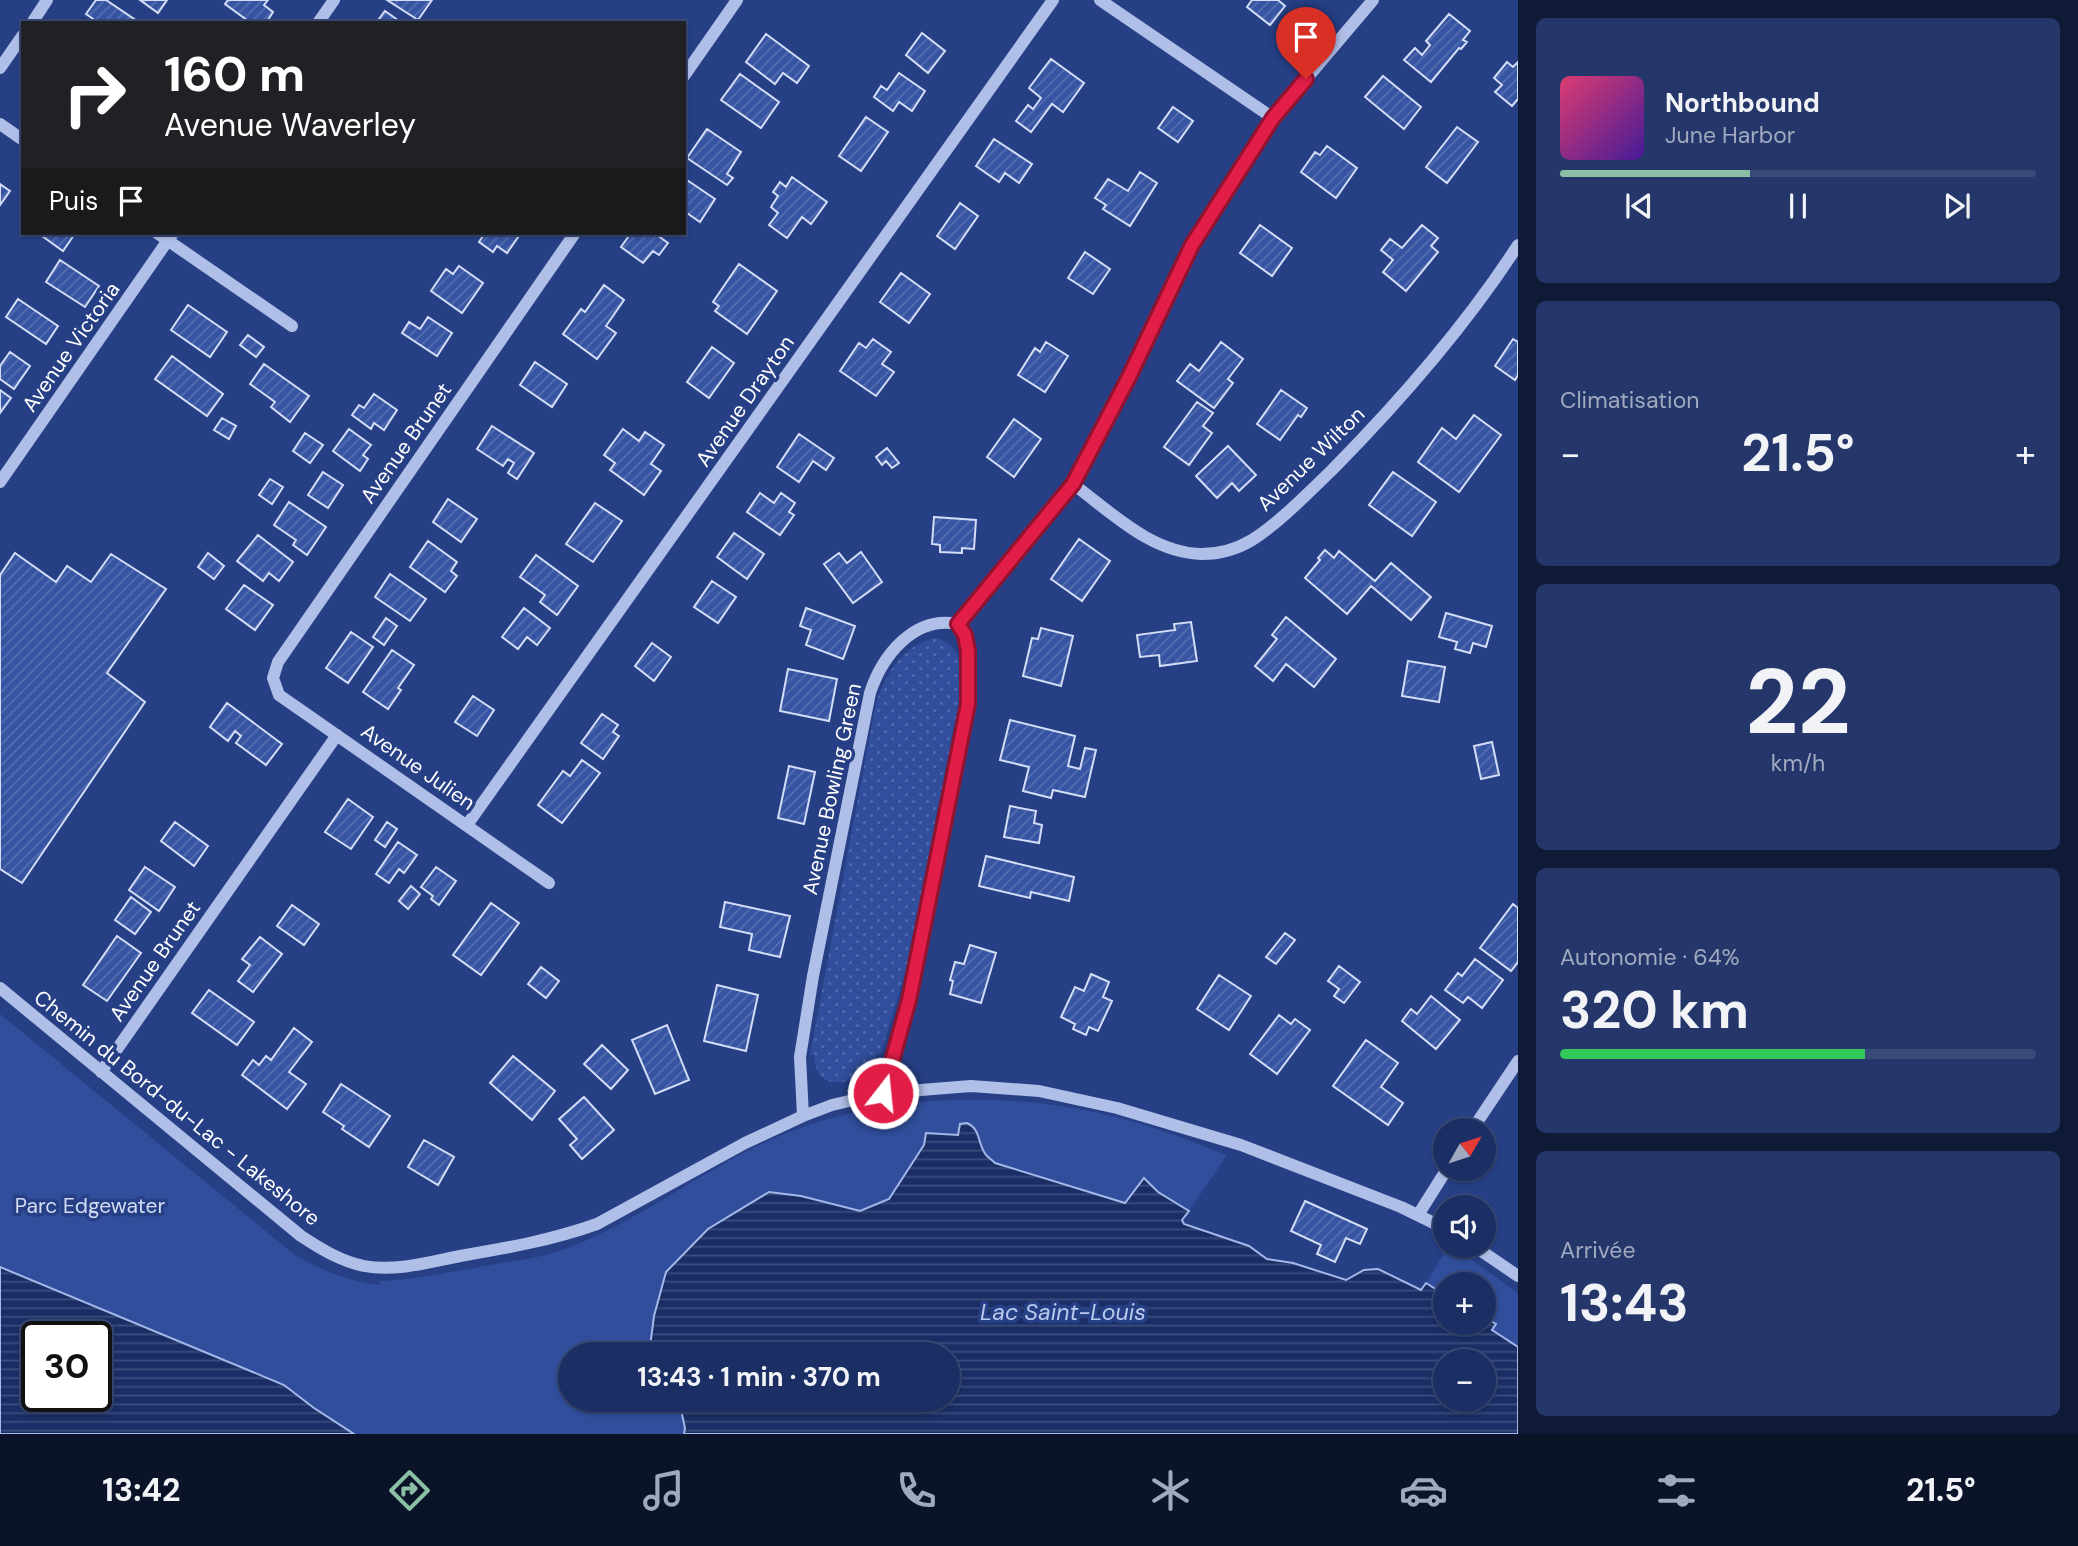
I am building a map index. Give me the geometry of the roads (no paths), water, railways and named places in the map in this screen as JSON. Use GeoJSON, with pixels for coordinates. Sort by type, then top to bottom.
{"type":"FeatureCollection","features":[{"type":"Feature","properties":{"kind":"street"},"geometry":{"type":"LineString","coordinates":[[33,21],[47,0]]}},
{"type":"Feature","properties":{"kind":"street"},"geometry":{"type":"LineString","coordinates":[[319,21],[334,0]]}},
{"type":"Feature","properties":{"kind":"street"},"geometry":{"type":"LineString","coordinates":[[686,73],[737,0]]}},
{"type":"Feature","properties":{"kind":"street","name":"Avenue Drayton"},"geometry":{"type":"LineString","coordinates":[[467,825],[1054,0]]}},
{"type":"Feature","properties":{"kind":"street"},"geometry":{"type":"LineString","coordinates":[[1100,0],[1273,118]]}},
{"type":"Feature","properties":{"kind":"street"},"geometry":{"type":"LineString","coordinates":[[883,1093],[909,1000],[968,704],[968,651],[965,635],[958,624],[1073,484],[1129,377],[1192,245],[1273,118],[1373,0]]}},
{"type":"Feature","properties":{"kind":"street"},"geometry":{"type":"LineString","coordinates":[[0,68],[21,38]]}},
{"type":"Feature","properties":{"kind":"street"},"geometry":{"type":"LineString","coordinates":[[0,124],[21,139]]}},
{"type":"Feature","properties":{"kind":"street"},"geometry":{"type":"LineString","coordinates":[[166,235],[292,326]]}},
{"type":"Feature","properties":{"kind":"street","name":"Avenue Victoria"},"geometry":{"type":"LineString","coordinates":[[0,482],[166,235]]}},
{"type":"Feature","properties":{"kind":"street","name":"Avenue Brunet"},"geometry":{"type":"LineString","coordinates":[[273,678],[278,662],[574,235]]}},
{"type":"Feature","properties":{"kind":"street","name":"Avenue Wilton"},"geometry":{"type":"LineString","coordinates":[[1073,484],[1143,536],[1168,548],[1200,554],[1218,553],[1253,540],[1359,443],[1424,371],[1518,245]]}},
{"type":"Feature","properties":{"kind":"street","name":"Avenue Bowling Green"},"geometry":{"type":"LineString","coordinates":[[803,1116],[800,1057],[813,975],[870,693],[883,663],[904,639],[935,624],[958,624]]}},
{"type":"Feature","properties":{"kind":"street","name":"Avenue Julien"},"geometry":{"type":"LineString","coordinates":[[273,678],[279,695],[549,883]]}},
{"type":"Feature","properties":{"kind":"street","name":"Avenue Brunet"},"geometry":{"type":"LineString","coordinates":[[101,1072],[337,735]]}},
{"type":"Feature","properties":{"kind":"street","name":"Chemin du Bord-du-Lac - Lakeshore"},"geometry":{"type":"LineString","coordinates":[[0,988],[301,1236],[343,1260],[365,1266],[388,1268],[415,1265],[539,1242],[597,1224],[745,1143],[832,1105],[883,1093],[971,1086],[1039,1091],[1117,1108],[1241,1145],[1433,1222]]}},
{"type":"Feature","properties":{"kind":"street"},"geometry":{"type":"LineString","coordinates":[[1480,1118],[1518,1061]]}},
{"type":"Feature","properties":{"kind":"street"},"geometry":{"type":"LineString","coordinates":[[1418,1215],[1439,1181]]}},
{"type":"Feature","properties":{"kind":"street"},"geometry":{"type":"LineString","coordinates":[[1492,1258],[1518,1276]]}},
{"type":"Feature","properties":{"kind":"water","name":"Lac Saint-Louis"},"geometry":{"type":"Polygon","coordinates":[[[967,1123],[975,1129],[983,1150],[995,1163],[1125,1203],[1144,1178],[1158,1192],[1189,1211],[1182,1220],[1184,1224],[1249,1246],[1267,1259],[1293,1263],[1346,1280],[1364,1270],[1378,1269],[1421,1290],[1426,1283],[1433,1287],[1433,1335],[1496,1335],[1496,1333],[1518,1347],[1518,1434],[684,1434],[682,1412],[960,1412],[960,1342],[651,1342],[654,1316],[666,1272],[708,1229],[769,1192],[801,1196],[860,1211],[889,1199],[924,1145],[926,1133],[958,1135],[960,1124],[967,1123]]]}},
{"type":"Feature","properties":{"kind":"water"},"geometry":{"type":"Polygon","coordinates":[[[0,1267],[284,1385],[354,1434],[0,1434],[0,1267]]]}},
{"type":"Feature","properties":{"kind":"park label","name":"Parc Edgewater"},"geometry":{"type":"Point","coordinates":[90,1206]}}]}
